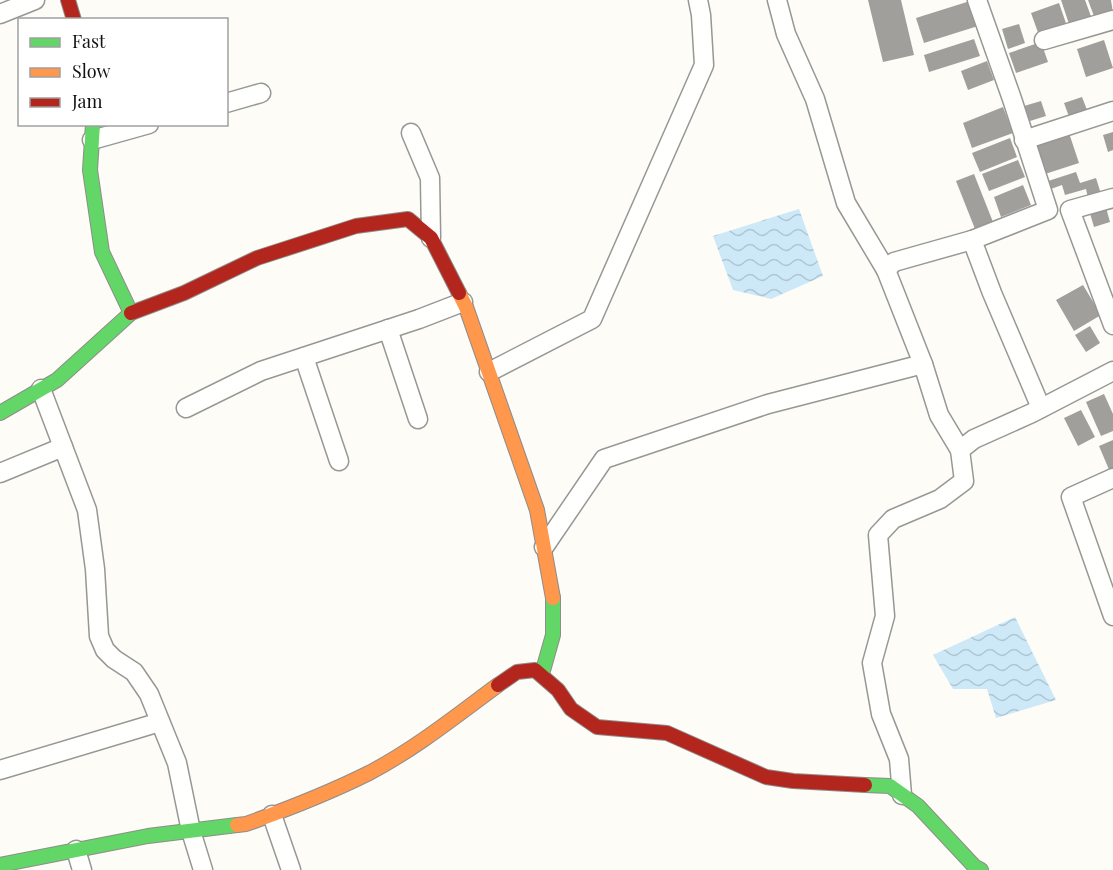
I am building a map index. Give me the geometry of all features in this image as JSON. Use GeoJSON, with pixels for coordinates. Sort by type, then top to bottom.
{"type":"FeatureCollection","features":[{"type":"Feature","properties":{"kind":"street"},"geometry":{"type":"LineString","coordinates":[[0,14],[35,0]]}},
{"type":"Feature","properties":{"kind":"street"},"geometry":{"type":"LineString","coordinates":[[68,0],[73,18]]}},
{"type":"Feature","properties":{"kind":"street"},"geometry":{"type":"LineString","coordinates":[[489,372],[592,319],[704,65],[698,0]]}},
{"type":"Feature","properties":{"kind":"street"},"geometry":{"type":"LineString","coordinates":[[777,0],[786,34],[815,99],[846,203],[886,270],[923,364],[939,415],[960,450],[964,481],[940,499],[893,519],[878,535],[885,616],[872,663],[881,714],[899,759],[902,795]]}},
{"type":"Feature","properties":{"kind":"street"},"geometry":{"type":"LineString","coordinates":[[886,270],[894,262],[972,240],[1048,210],[1012,99],[976,0]]}},
{"type":"Feature","properties":{"kind":"street"},"geometry":{"type":"LineString","coordinates":[[1044,40],[1113,20]]}},
{"type":"Feature","properties":{"kind":"street"},"geometry":{"type":"LineString","coordinates":[[228,102],[261,93]]}},
{"type":"Feature","properties":{"kind":"street"},"geometry":{"type":"LineString","coordinates":[[1024,140],[1113,111]]}},
{"type":"Feature","properties":{"kind":"street"},"geometry":{"type":"LineString","coordinates":[[132,313],[102,252],[90,170],[93,132],[135,126]]}},
{"type":"Feature","properties":{"kind":"street"},"geometry":{"type":"LineString","coordinates":[[411,133],[430,178],[431,238]]}},
{"type":"Feature","properties":{"kind":"street"},"geometry":{"type":"LineString","coordinates":[[1113,198],[1070,210],[1113,325]]}},
{"type":"Feature","properties":{"kind":"street"},"geometry":{"type":"LineString","coordinates":[[2,406],[57,380],[132,313],[184,294],[258,258],[356,226],[408,219],[431,238],[463,302],[537,510],[553,591],[553,634],[542,674]]}},
{"type":"Feature","properties":{"kind":"street"},"geometry":{"type":"LineString","coordinates":[[972,240],[1041,408]]}},
{"type":"Feature","properties":{"kind":"street"},"geometry":{"type":"LineString","coordinates":[[186,408],[261,371],[463,302]]}},
{"type":"Feature","properties":{"kind":"street"},"geometry":{"type":"LineString","coordinates":[[388,329],[418,419]]}},
{"type":"Feature","properties":{"kind":"street"},"geometry":{"type":"LineString","coordinates":[[304,357],[339,461]]}},
{"type":"Feature","properties":{"kind":"street"},"geometry":{"type":"LineString","coordinates":[[544,547],[604,459],[768,404],[923,364]]}},
{"type":"Feature","properties":{"kind":"street"},"geometry":{"type":"LineString","coordinates":[[960,450],[974,439],[1113,371]]}},
{"type":"Feature","properties":{"kind":"street"},"geometry":{"type":"LineString","coordinates":[[41,389],[87,510],[95,569],[99,636],[105,650],[134,672],[149,694],[177,764],[191,831],[203,870]]}},
{"type":"Feature","properties":{"kind":"street"},"geometry":{"type":"LineString","coordinates":[[0,473],[63,447]]}},
{"type":"Feature","properties":{"kind":"street"},"geometry":{"type":"LineString","coordinates":[[1113,478],[1071,497],[1113,616]]}},
{"type":"Feature","properties":{"kind":"street"},"geometry":{"type":"LineString","coordinates":[[0,865],[148,836],[246,824],[322,796],[371,772],[415,746],[517,672],[535,670],[558,690],[571,709],[597,727],[667,733],[766,777],[793,781],[890,786],[918,806],[976,869]]}},
{"type":"Feature","properties":{"kind":"street"},"geometry":{"type":"LineString","coordinates":[[0,770],[160,722]]}},
{"type":"Feature","properties":{"kind":"street"},"geometry":{"type":"LineString","coordinates":[[272,814],[291,870]]}},
{"type":"Feature","properties":{"kind":"street"},"geometry":{"type":"LineString","coordinates":[[76,850],[82,870]]}},
{"type":"Feature","properties":{"kind":"water"},"geometry":{"type":"Polygon","coordinates":[[[799,209],[823,276],[771,299],[733,290],[713,236],[799,209]]]}},
{"type":"Feature","properties":{"kind":"water"},"geometry":{"type":"Polygon","coordinates":[[[1015,617],[1056,700],[996,718],[987,689],[953,689],[933,655],[1015,617]]]}},
{"type":"Feature","properties":{"kind":"building"},"geometry":{"type":"Polygon","coordinates":[[[868,0],[901,0],[914,55],[883,62],[868,0]]]}},
{"type":"Feature","properties":{"kind":"building"},"geometry":{"type":"Polygon","coordinates":[[[1061,0],[1085,0],[1092,19],[1070,27],[1061,0]]]}},
{"type":"Feature","properties":{"kind":"building"},"geometry":{"type":"Polygon","coordinates":[[[1088,0],[1111,0],[1113,13],[1095,19],[1088,0]]]}},
{"type":"Feature","properties":{"kind":"building"},"geometry":{"type":"Polygon","coordinates":[[[970,1],[978,26],[924,43],[916,18],[970,1]]]}},
{"type":"Feature","properties":{"kind":"building"},"geometry":{"type":"Polygon","coordinates":[[[1059,3],[1068,29],[1040,38],[1031,13],[1059,3]]]}},
{"type":"Feature","properties":{"kind":"building"},"geometry":{"type":"Polygon","coordinates":[[[1019,24],[1025,43],[1008,49],[1002,29],[1019,24]]]}},
{"type":"Feature","properties":{"kind":"building"},"geometry":{"type":"Polygon","coordinates":[[[974,39],[980,56],[929,72],[924,55],[974,39]]]}},
{"type":"Feature","properties":{"kind":"building"},"geometry":{"type":"Polygon","coordinates":[[[1104,40],[1113,68],[1086,77],[1077,49],[1104,40]]]}},
{"type":"Feature","properties":{"kind":"building"},"geometry":{"type":"Polygon","coordinates":[[[1041,42],[1048,62],[1016,73],[1009,53],[1041,42]]]}},
{"type":"Feature","properties":{"kind":"building"},"geometry":{"type":"Polygon","coordinates":[[[987,61],[994,80],[968,90],[961,71],[987,61]]]}},
{"type":"Feature","properties":{"kind":"building"},"geometry":{"type":"Polygon","coordinates":[[[1082,97],[1089,115],[1071,122],[1064,103],[1082,97]]]}},
{"type":"Feature","properties":{"kind":"building"},"geometry":{"type":"Polygon","coordinates":[[[1041,101],[1046,116],[1030,121],[1024,106],[1041,101]]]}},
{"type":"Feature","properties":{"kind":"building"},"geometry":{"type":"Polygon","coordinates":[[[1003,107],[1013,133],[972,148],[963,123],[1003,107]]]}},
{"type":"Feature","properties":{"kind":"building"},"geometry":{"type":"Polygon","coordinates":[[[1113,132],[1113,150],[1108,152],[1103,135],[1113,132]]]}},
{"type":"Feature","properties":{"kind":"building"},"geometry":{"type":"Polygon","coordinates":[[[1069,133],[1079,163],[1045,174],[1035,143],[1069,133]]]}},
{"type":"Feature","properties":{"kind":"building"},"geometry":{"type":"Polygon","coordinates":[[[1010,138],[1017,157],[980,172],[972,153],[1010,138]]]}},
{"type":"Feature","properties":{"kind":"building"},"geometry":{"type":"Polygon","coordinates":[[[1018,160],[1025,177],[989,191],[982,174],[1018,160]]]}},
{"type":"Feature","properties":{"kind":"building"},"geometry":{"type":"Polygon","coordinates":[[[1076,172],[1080,183],[1096,178],[1101,194],[1088,198],[1086,189],[1065,195],[1062,185],[1048,190],[1045,182],[1076,172]]]}},
{"type":"Feature","properties":{"kind":"building"},"geometry":{"type":"Polygon","coordinates":[[[974,174],[993,222],[975,229],[956,181],[974,174]]]}},
{"type":"Feature","properties":{"kind":"building"},"geometry":{"type":"Polygon","coordinates":[[[1023,185],[1031,205],[1001,217],[994,197],[1023,185]]]}},
{"type":"Feature","properties":{"kind":"building"},"geometry":{"type":"Polygon","coordinates":[[[1105,204],[1110,222],[1094,227],[1089,210],[1105,204]]]}},
{"type":"Feature","properties":{"kind":"building"},"geometry":{"type":"Polygon","coordinates":[[[1083,285],[1101,315],[1074,331],[1056,300],[1083,285]]]}},
{"type":"Feature","properties":{"kind":"building"},"geometry":{"type":"Polygon","coordinates":[[[1090,326],[1100,343],[1086,352],[1075,335],[1090,326]]]}},
{"type":"Feature","properties":{"kind":"building"},"geometry":{"type":"Polygon","coordinates":[[[1104,394],[1113,414],[1113,431],[1101,436],[1086,402],[1104,394]]]}},
{"type":"Feature","properties":{"kind":"building"},"geometry":{"type":"Polygon","coordinates":[[[1081,410],[1095,437],[1078,446],[1064,418],[1081,410]]]}},
{"type":"Feature","properties":{"kind":"building"},"geometry":{"type":"Polygon","coordinates":[[[1113,440],[1113,479],[1099,446],[1113,440]]]}},
{"type":"Feature","properties":{"kind":"traffic: fast"},"geometry":{"type":"LineString","coordinates":[[0,413],[57,380],[131,313],[102,252],[90,170],[93,126]]}},
{"type":"Feature","properties":{"kind":"traffic: fast"},"geometry":{"type":"LineString","coordinates":[[542,674],[553,635],[553,598]]}},
{"type":"Feature","properties":{"kind":"traffic: fast"},"geometry":{"type":"LineString","coordinates":[[865,785],[890,786],[918,806],[975,867],[981,870]]}},
{"type":"Feature","properties":{"kind":"traffic: fast"},"geometry":{"type":"LineString","coordinates":[[0,865],[148,836],[237,825]]}},
{"type":"Feature","properties":{"kind":"traffic: slow"},"geometry":{"type":"LineString","coordinates":[[459,293],[466,307],[537,510],[553,598]]}},
{"type":"Feature","properties":{"kind":"traffic: slow"},"geometry":{"type":"LineString","coordinates":[[237,825],[246,824],[293,807],[386,764],[419,743],[498,685]]}},
{"type":"Feature","properties":{"kind":"traffic: jam"},"geometry":{"type":"LineString","coordinates":[[68,0],[73,18]]}},
{"type":"Feature","properties":{"kind":"traffic: jam"},"geometry":{"type":"LineString","coordinates":[[131,313],[184,293],[257,258],[356,226],[408,219],[431,238],[459,293]]}},
{"type":"Feature","properties":{"kind":"traffic: jam"},"geometry":{"type":"LineString","coordinates":[[498,685],[517,672],[535,670],[558,690],[571,709],[597,727],[667,733],[766,777],[793,781],[865,785]]}}]}
